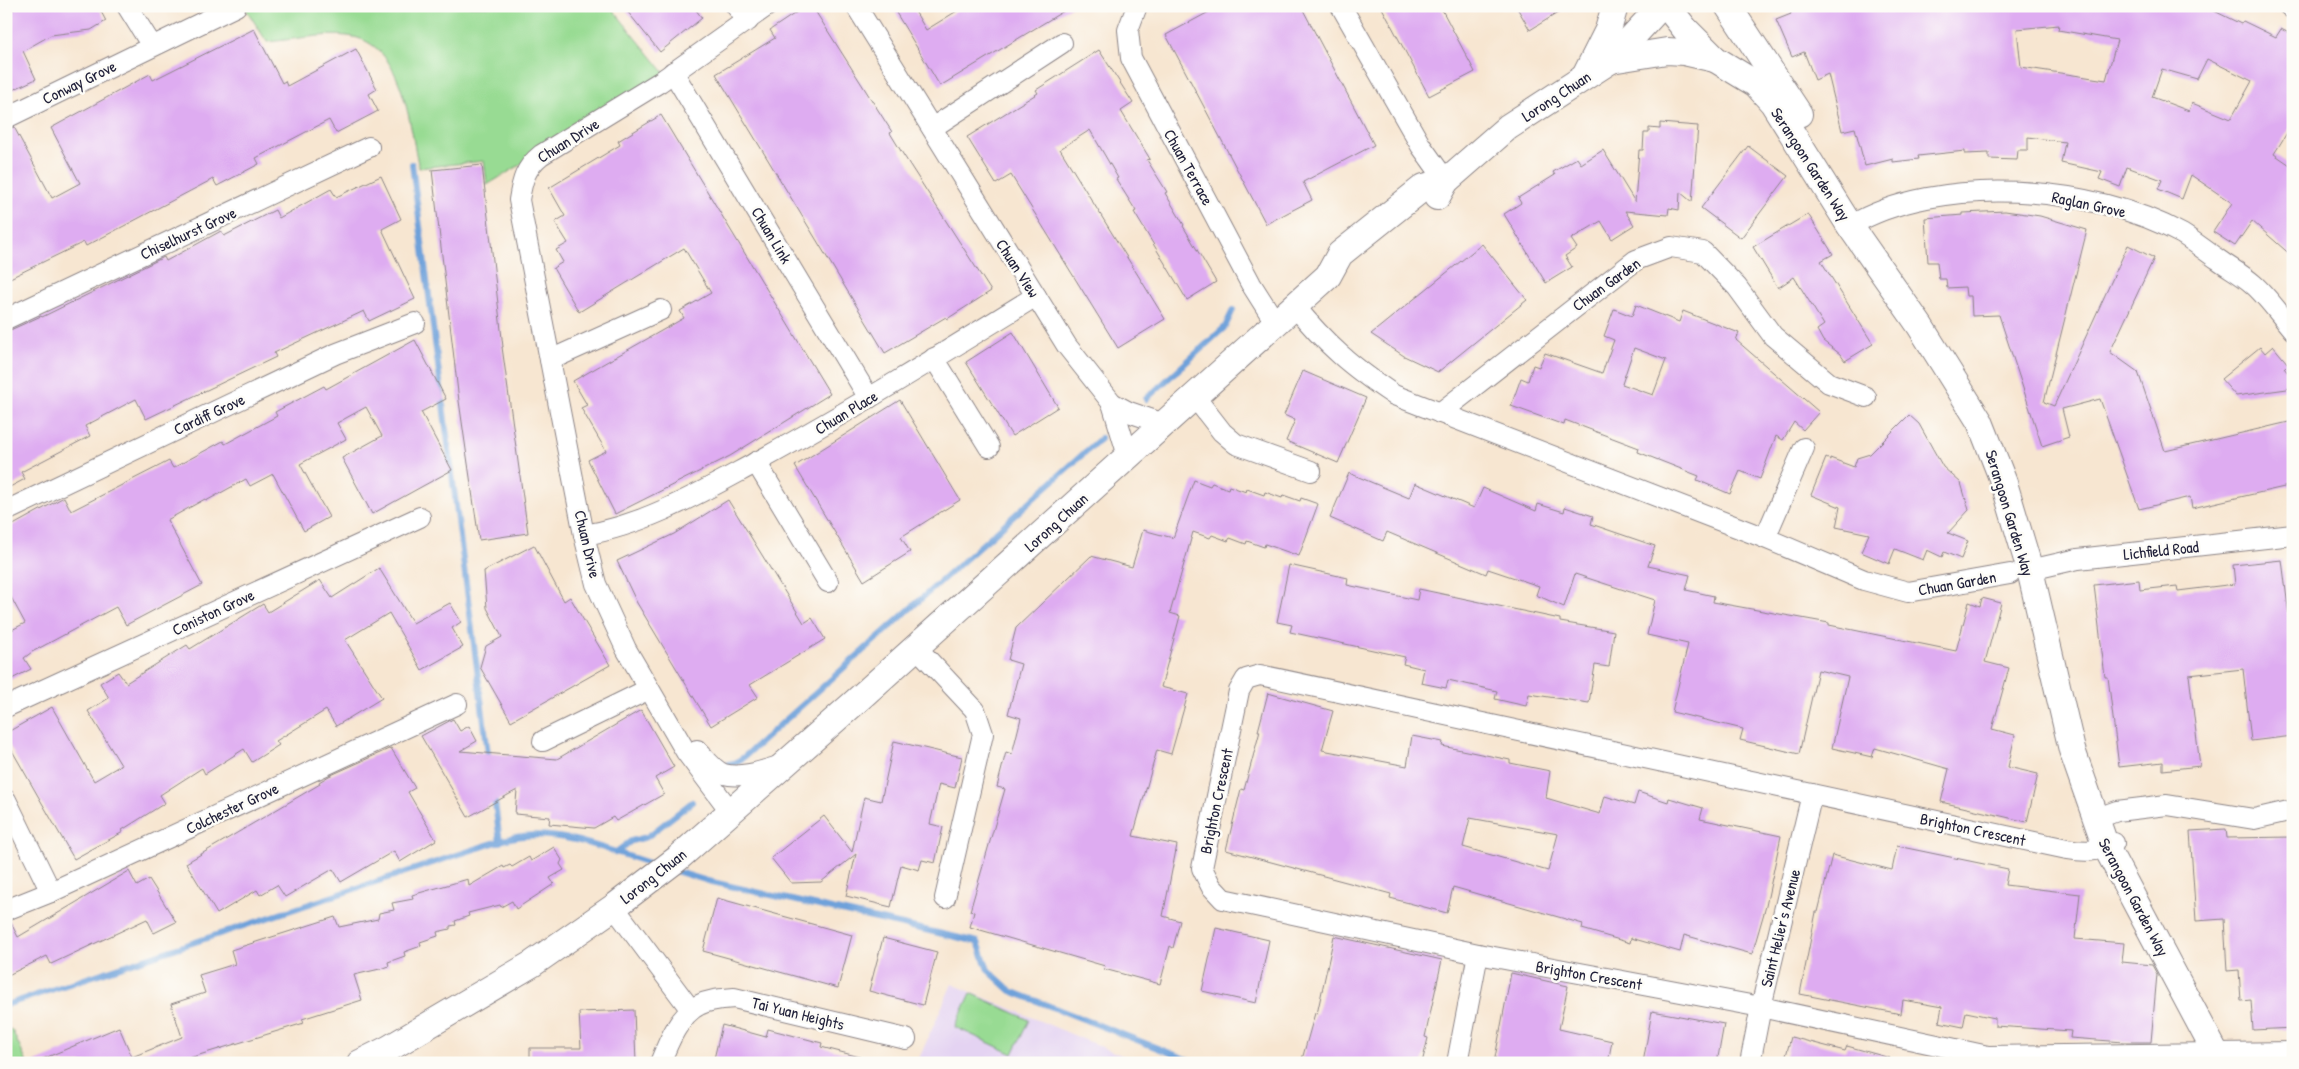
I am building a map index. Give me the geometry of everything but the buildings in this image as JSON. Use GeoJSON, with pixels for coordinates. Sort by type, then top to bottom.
{"type":"FeatureCollection","features":[{"type":"Feature","properties":{"kind":"street"},"geometry":{"type":"LineString","coordinates":[[127,6],[152,46]]}},
{"type":"Feature","properties":{"kind":"street","name":"Conway Grove"},"geometry":{"type":"LineString","coordinates":[[6,118],[236,6]]}},
{"type":"Feature","properties":{"kind":"street","name":"Chuan Drive"},"geometry":{"type":"LineString","coordinates":[[731,812],[686,752],[649,690],[626,649],[596,584],[584,535],[519,200],[523,175],[532,162],[660,82],[742,14],[767,6]]}},
{"type":"Feature","properties":{"kind":"street","name":"Chuan View"},"geometry":{"type":"LineString","coordinates":[[856,6],[1067,346],[1112,403],[1128,456]]}},
{"type":"Feature","properties":{"kind":"street","name":"Chuan Terrace"},"geometry":{"type":"LineString","coordinates":[[1137,6],[1128,30],[1131,58],[1251,284],[1284,314]]}},
{"type":"Feature","properties":{"kind":"street"},"geometry":{"type":"LineString","coordinates":[[1342,6],[1421,146],[1446,181]]}},
{"type":"Feature","properties":{"kind":"street"},"geometry":{"type":"LineString","coordinates":[[1585,77],[1608,30],[1615,6]]}},
{"type":"Feature","properties":{"kind":"street","name":"Lorong Chuan"},"geometry":{"type":"LineString","coordinates":[[360,1063],[388,1049],[532,964],[614,907],[674,861],[786,764],[1328,276],[1340,254],[1424,187],[1446,181],[1508,127],[1611,60],[1661,6]]}},
{"type":"Feature","properties":{"kind":"street","name":"Serangoon Garden Way"},"geometry":{"type":"LineString","coordinates":[[1666,6],[1685,29],[1715,59],[1756,84],[1858,221]]}},
{"type":"Feature","properties":{"kind":"street","name":"Serangoon Garden Way"},"geometry":{"type":"LineString","coordinates":[[1728,6],[1920,326],[1980,422],[2004,483],[2072,750],[2110,845],[2229,1058]]}},
{"type":"Feature","properties":{"kind":"street"},"geometry":{"type":"LineString","coordinates":[[2289,6],[2293,9]]}},
{"type":"Feature","properties":{"kind":"street"},"geometry":{"type":"LineString","coordinates":[[932,128],[1062,43]]}},
{"type":"Feature","properties":{"kind":"street"},"geometry":{"type":"LineString","coordinates":[[1611,60],[1667,51],[1684,52],[1715,59]]}},
{"type":"Feature","properties":{"kind":"street","name":"Chuan Link"},"geometry":{"type":"LineString","coordinates":[[673,72],[870,398]]}},
{"type":"Feature","properties":{"kind":"street","name":"Chiselhurst Grove"},"geometry":{"type":"LineString","coordinates":[[6,319],[370,147]]}},
{"type":"Feature","properties":{"kind":"street","name":"Raglan Grove"},"geometry":{"type":"LineString","coordinates":[[1858,221],[1886,207],[1953,194],[2017,190],[2089,201],[2140,215],[2182,234],[2254,284],[2293,330]]}},
{"type":"Feature","properties":{"kind":"street","name":"Chuan Garden"},"geometry":{"type":"LineString","coordinates":[[1440,413],[1636,260],[1671,247],[1702,252],[1737,287],[1773,336],[1829,383],[1866,397]]}},
{"type":"Feature","properties":{"kind":"street","name":"Chuan Place"},"geometry":{"type":"LineString","coordinates":[[584,535],[633,522],[701,493],[870,398],[1036,296]]}},
{"type":"Feature","properties":{"kind":"street"},"geometry":{"type":"LineString","coordinates":[[550,360],[661,310]]}},
{"type":"Feature","properties":{"kind":"street","name":"Chuan Garden"},"geometry":{"type":"LineString","coordinates":[[1284,314],[1357,370],[1394,395],[1765,538],[1864,580],[1908,592],[2026,570]]}},
{"type":"Feature","properties":{"kind":"street","name":"Cardiff Grove"},"geometry":{"type":"LineString","coordinates":[[6,511],[335,354],[415,323]]}},
{"type":"Feature","properties":{"kind":"street"},"geometry":{"type":"LineString","coordinates":[[934,358],[990,447]]}},
{"type":"Feature","properties":{"kind":"street"},"geometry":{"type":"LineString","coordinates":[[1194,396],[1222,432],[1236,444],[1311,471]]}},
{"type":"Feature","properties":{"kind":"street","name":"Chuan View"},"geometry":{"type":"LineString","coordinates":[[1112,403],[1129,412],[1164,424]]}},
{"type":"Feature","properties":{"kind":"street"},"geometry":{"type":"LineString","coordinates":[[1765,538],[1804,448]]}},
{"type":"Feature","properties":{"kind":"street"},"geometry":{"type":"LineString","coordinates":[[756,462],[828,582]]}},
{"type":"Feature","properties":{"kind":"street","name":"Coniston Grove"},"geometry":{"type":"LineString","coordinates":[[6,707],[420,517]]}},
{"type":"Feature","properties":{"kind":"street","name":"Lichfield Road"},"geometry":{"type":"LineString","coordinates":[[2026,570],[2078,559],[2293,535]]}},
{"type":"Feature","properties":{"kind":"street"},"geometry":{"type":"LineString","coordinates":[[916,647],[975,710],[984,734],[945,898]]}},
{"type":"Feature","properties":{"kind":"street","name":"Brighton Crescent"},"geometry":{"type":"LineString","coordinates":[[2110,845],[2083,852],[2067,849],[1260,675],[1246,679],[1239,691],[1202,868],[1211,886],[1224,899],[1478,954],[1761,1007],[1988,1060],[2229,1058],[2293,1052]]}},
{"type":"Feature","properties":{"kind":"street"},"geometry":{"type":"LineString","coordinates":[[543,741],[649,690]]}},
{"type":"Feature","properties":{"kind":"street","name":"Colchester Grove"},"geometry":{"type":"LineString","coordinates":[[6,910],[51,892],[456,704]]}},
{"type":"Feature","properties":{"kind":"street"},"geometry":{"type":"LineString","coordinates":[[672,727],[682,733],[703,756],[724,774],[752,773],[786,764]]}},
{"type":"Feature","properties":{"kind":"street","name":"Saint Helier's Avenue"},"geometry":{"type":"LineString","coordinates":[[1750,1063],[1761,1007],[1812,794]]}},
{"type":"Feature","properties":{"kind":"street"},"geometry":{"type":"LineString","coordinates":[[6,800],[51,892]]}},
{"type":"Feature","properties":{"kind":"street"},"geometry":{"type":"LineString","coordinates":[[2099,817],[2167,805],[2254,819],[2293,810]]}},
{"type":"Feature","properties":{"kind":"street"},"geometry":{"type":"LineString","coordinates":[[614,907],[691,1010],[669,1039],[660,1063]]}},
{"type":"Feature","properties":{"kind":"street"},"geometry":{"type":"LineString","coordinates":[[1457,1063],[1478,954]]}},
{"type":"Feature","properties":{"kind":"street","name":"Tai Yuan Heights"},"geometry":{"type":"LineString","coordinates":[[691,1010],[710,1001],[734,998],[906,1040]]}},
{"type":"Feature","properties":{"kind":"shaded area"},"geometry":{"type":"Polygon","coordinates":[[[952,984],[1140,1063],[917,1063],[952,984]]]}},
{"type":"Feature","properties":{"kind":"green space"},"geometry":{"type":"Polygon","coordinates":[[[244,6],[610,6],[667,76],[487,185],[484,161],[419,168],[401,88],[392,69],[381,53],[366,41],[338,35],[267,42],[244,6]]]}},
{"type":"Feature","properties":{"kind":"green space"},"geometry":{"type":"Polygon","coordinates":[[[971,993],[1029,1020],[1013,1054],[955,1027],[971,993]]]}},
{"type":"Feature","properties":{"kind":"green space"},"geometry":{"type":"Polygon","coordinates":[[[12,1030],[27,1063],[6,1063],[6,1031],[12,1030]]]}},
{"type":"Feature","properties":{"kind":"waterway"},"geometry":{"type":"LineString","coordinates":[[412,164],[489,761]]}},
{"type":"Feature","properties":{"kind":"waterway"},"geometry":{"type":"LineString","coordinates":[[1146,399],[1225,327],[1233,310]]}},
{"type":"Feature","properties":{"kind":"waterway"},"geometry":{"type":"LineString","coordinates":[[728,764],[735,763],[744,757],[1101,438]]}},
{"type":"Feature","properties":{"kind":"waterway"},"geometry":{"type":"LineString","coordinates":[[494,795],[500,842]]}},
{"type":"Feature","properties":{"kind":"waterway"},"geometry":{"type":"LineString","coordinates":[[615,853],[631,841],[647,837],[692,802]]}},
{"type":"Feature","properties":{"kind":"waterway"},"geometry":{"type":"LineString","coordinates":[[6,1005],[512,838],[540,835],[574,840],[656,865]]}},
{"type":"Feature","properties":{"kind":"waterway"},"geometry":{"type":"LineString","coordinates":[[672,870],[708,881],[978,942],[988,970],[1011,991],[1196,1063]]}}]}
